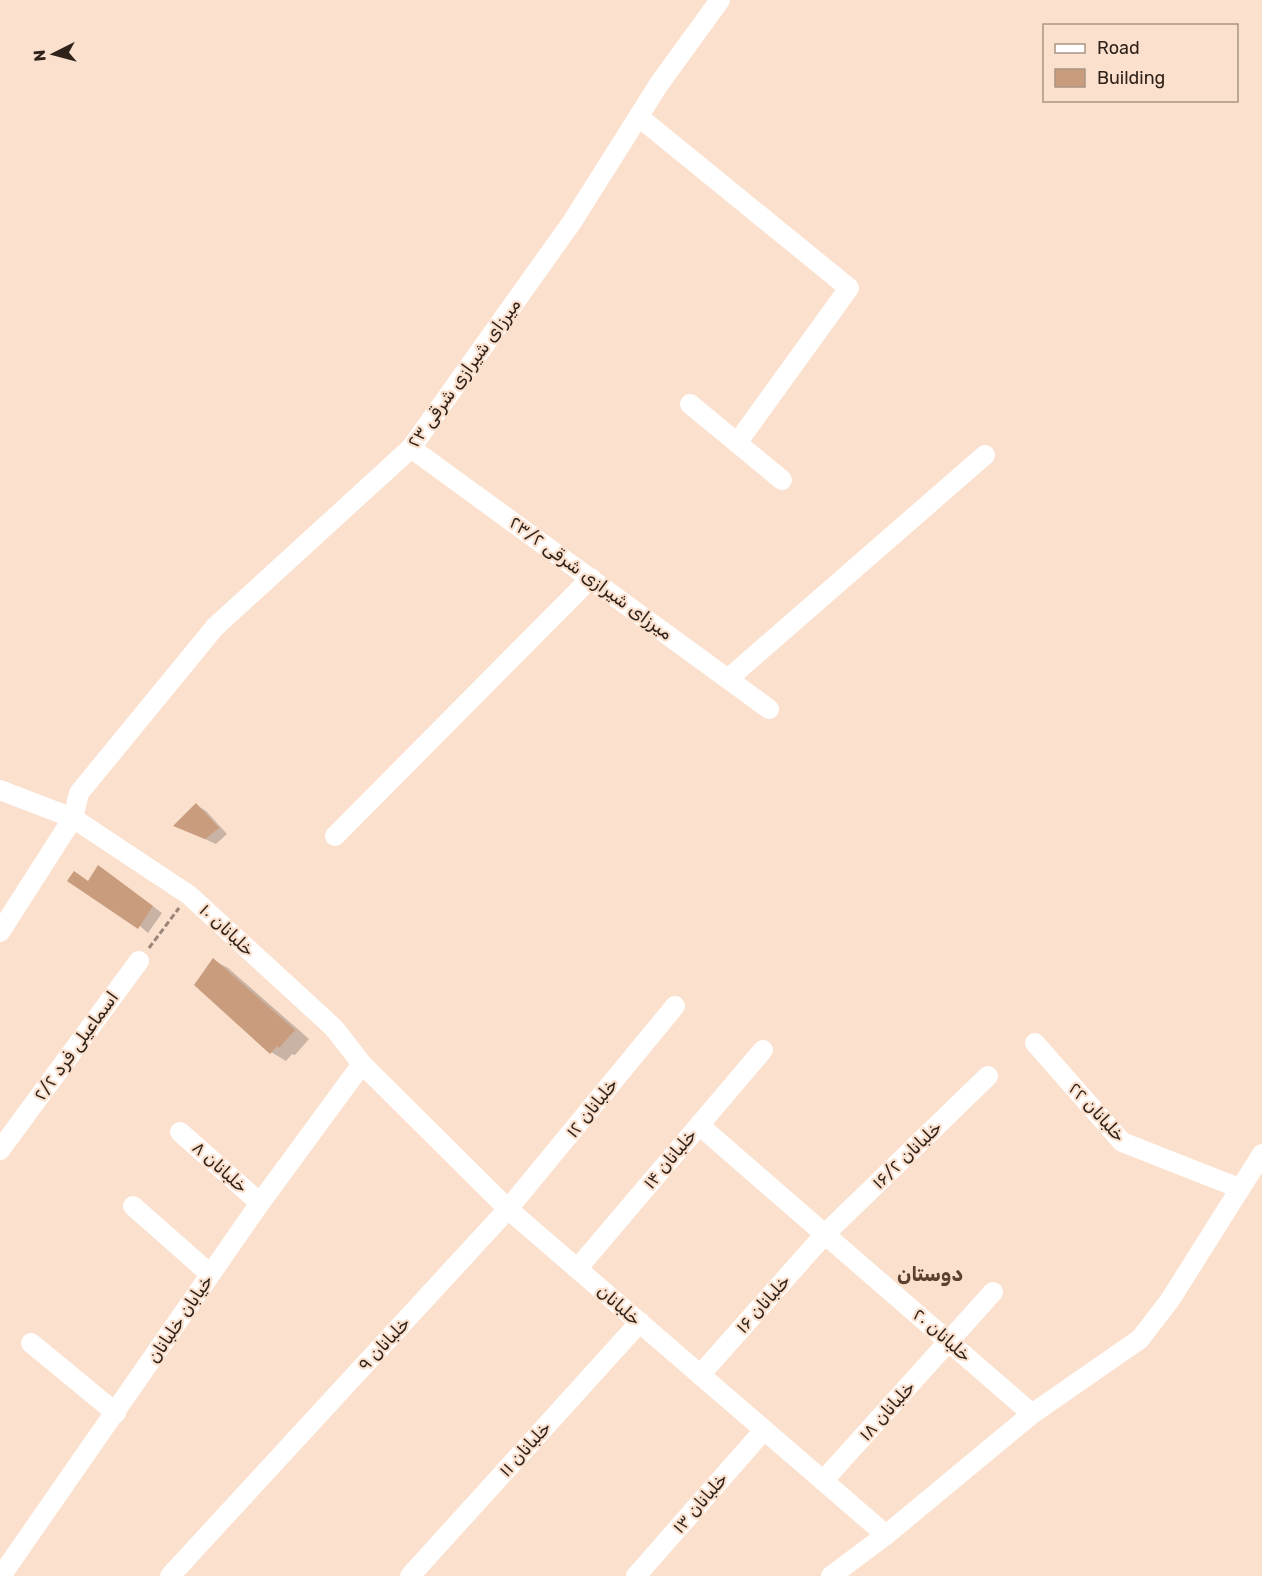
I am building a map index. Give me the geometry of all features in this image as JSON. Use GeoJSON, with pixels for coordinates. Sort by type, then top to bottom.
{"type":"FeatureCollection","features":[{"type":"Feature","properties":{"kind":"street","name":"۲۳ میرزای شیرازی شرقی"},"geometry":{"type":"LineString","coordinates":[[0,932],[73,818],[79,793],[215,627],[411,448],[572,222],[623,137],[720,0]]}},
{"type":"Feature","properties":{"kind":"street"},"geometry":{"type":"LineString","coordinates":[[639,117],[849,288],[737,443]]}},
{"type":"Feature","properties":{"kind":"street"},"geometry":{"type":"LineString","coordinates":[[690,404],[782,480]]}},
{"type":"Feature","properties":{"kind":"street","name":"۲۳/۲ میرزای شیرازی شرقی"},"geometry":{"type":"LineString","coordinates":[[411,448],[769,709]]}},
{"type":"Feature","properties":{"kind":"street"},"geometry":{"type":"LineString","coordinates":[[729,678],[985,455]]}},
{"type":"Feature","properties":{"kind":"street"},"geometry":{"type":"LineString","coordinates":[[335,836],[591,578]]}},
{"type":"Feature","properties":{"kind":"street","name":"۱۰ خلبانان"},"geometry":{"type":"LineString","coordinates":[[0,790],[73,818],[189,895],[334,1028],[363,1064]]}},
{"type":"Feature","properties":{"kind":"street","name":"۲/۲ اسماعیلی فرد"},"geometry":{"type":"LineString","coordinates":[[0,1150],[7,1127],[139,960]]}},
{"type":"Feature","properties":{"kind":"street","name":"۱۲ خلبانان"},"geometry":{"type":"LineString","coordinates":[[508,1209],[675,1006]]}},
{"type":"Feature","properties":{"kind":"street","name":"۲۲ خلبانان"},"geometry":{"type":"LineString","coordinates":[[1035,1043],[1122,1142],[1239,1188]]}},
{"type":"Feature","properties":{"kind":"street","name":"۱۴ خلبانان"},"geometry":{"type":"LineString","coordinates":[[577,1269],[763,1050]]}},
{"type":"Feature","properties":{"kind":"street","name":"خیابان خلبانان"},"geometry":{"type":"LineString","coordinates":[[1,1576],[260,1203],[363,1064]]}},
{"type":"Feature","properties":{"kind":"street","name":"خلبانان"},"geometry":{"type":"LineString","coordinates":[[363,1064],[508,1209],[886,1535]]}},
{"type":"Feature","properties":{"kind":"street","name":"۱۶/۲ خلبانان"},"geometry":{"type":"LineString","coordinates":[[825,1234],[988,1076]]}},
{"type":"Feature","properties":{"kind":"street","name":"۲۰ خلبانان"},"geometry":{"type":"LineString","coordinates":[[699,1125],[1032,1414]]}},
{"type":"Feature","properties":{"kind":"street","name":"۸ خلبانان"},"geometry":{"type":"LineString","coordinates":[[180,1132],[260,1203]]}},
{"type":"Feature","properties":{"kind":"street"},"geometry":{"type":"LineString","coordinates":[[831,1576],[886,1535],[1032,1414],[1140,1339],[1170,1300],[1262,1154],[1262,1147]]}},
{"type":"Feature","properties":{"kind":"street"},"geometry":{"type":"LineString","coordinates":[[134,1206],[210,1274]]}},
{"type":"Feature","properties":{"kind":"street","name":"۹ خلبانان"},"geometry":{"type":"LineString","coordinates":[[170,1576],[508,1209]]}},
{"type":"Feature","properties":{"kind":"street","name":"۱۶ خلبانان"},"geometry":{"type":"LineString","coordinates":[[700,1375],[825,1234]]}},
{"type":"Feature","properties":{"kind":"street","name":"۱۸ خلبانان"},"geometry":{"type":"LineString","coordinates":[[823,1481],[993,1292]]}},
{"type":"Feature","properties":{"kind":"street","name":"۱۱ خلبانان"},"geometry":{"type":"LineString","coordinates":[[410,1576],[640,1322]]}},
{"type":"Feature","properties":{"kind":"street"},"geometry":{"type":"LineString","coordinates":[[31,1343],[116,1413]]}},
{"type":"Feature","properties":{"kind":"street","name":"۱۳ خلبانان"},"geometry":{"type":"LineString","coordinates":[[636,1576],[764,1430]]}},
{"type":"Feature","properties":{"kind":"path"},"geometry":{"type":"LineString","coordinates":[[139,960],[189,895]]}},
{"type":"Feature","properties":{"kind":"building"},"geometry":{"type":"Polygon","coordinates":[[[196,803],[219,828],[205,839],[173,826],[196,803]]]}},
{"type":"Feature","properties":{"kind":"building"},"geometry":{"type":"Polygon","coordinates":[[[98,865],[153,906],[138,929],[67,881],[74,871],[88,881],[98,865]]]}},
{"type":"Feature","properties":{"kind":"building"},"geometry":{"type":"Polygon","coordinates":[[[213,958],[295,1030],[279,1048],[277,1046],[270,1054],[194,985],[213,958]]]}},
{"type":"Feature","properties":{"kind":"district","name":"دوستان"},"geometry":{"type":"Point","coordinates":[930,1274]}}]}
